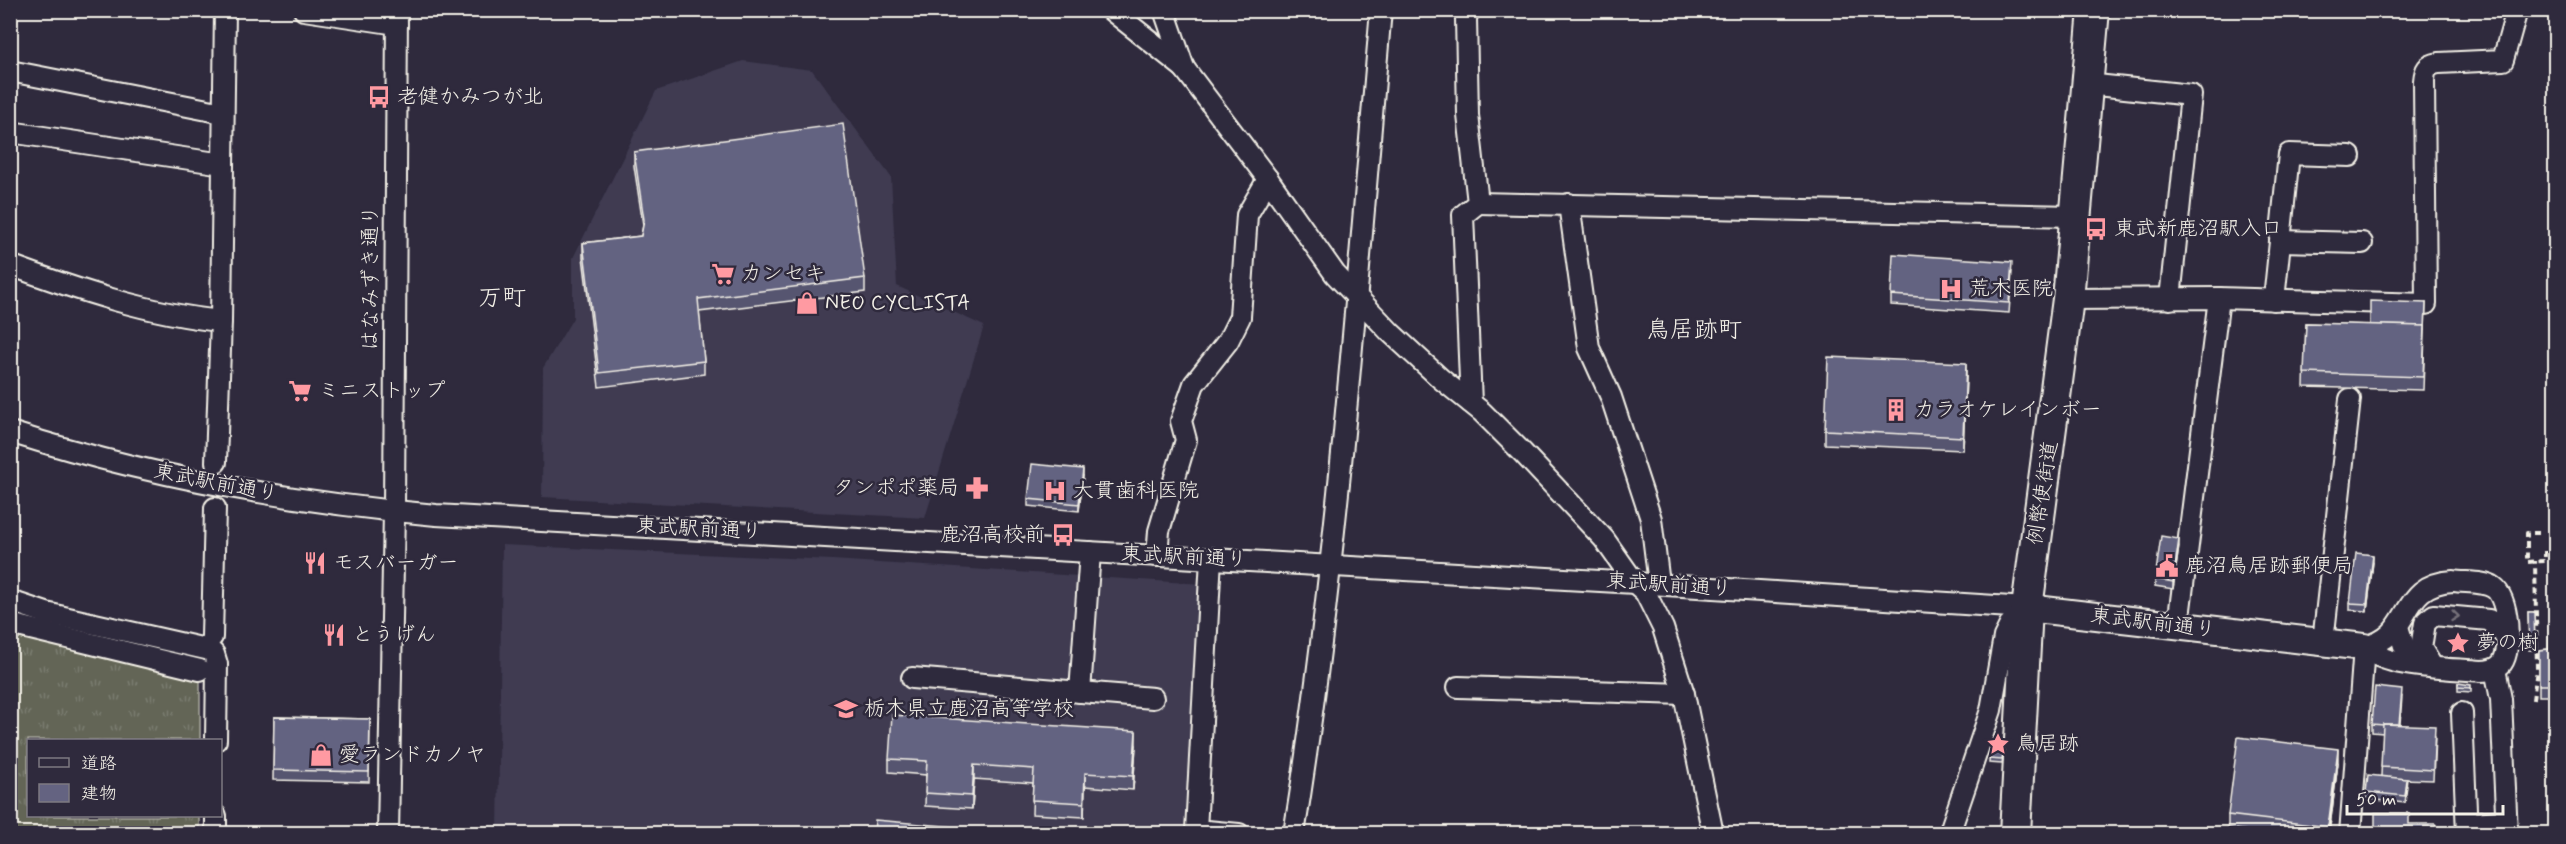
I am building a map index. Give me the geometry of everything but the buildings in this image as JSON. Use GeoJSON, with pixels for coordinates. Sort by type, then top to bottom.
{"type":"FeatureCollection","features":[{"type":"Feature","properties":{"kind":"highway","name":"例幣使街道"},"geometry":{"type":"LineString","coordinates":[[2015,834],[2027,608],[2068,299],[2094,10]]}},
{"type":"Feature","properties":{"kind":"main road","name":"東武駅前通り"},"geometry":{"type":"LineString","coordinates":[[2027,608],[2364,647]]}},
{"type":"Feature","properties":{"kind":"street"},"geometry":{"type":"LineString","coordinates":[[216,462],[221,321],[225,10]]}},
{"type":"Feature","properties":{"kind":"street"},"geometry":{"type":"LineString","coordinates":[[304,10],[397,17]]}},
{"type":"Feature","properties":{"kind":"street"},"geometry":{"type":"LineString","coordinates":[[1111,10],[1184,68],[1268,179],[1335,274],[1390,332],[1471,403],[1523,453],[1604,539],[1635,583],[1645,592],[1660,620],[1684,694],[1713,834]]}},
{"type":"Feature","properties":{"kind":"street"},"geometry":{"type":"LineString","coordinates":[[1164,10],[1184,68]]}},
{"type":"Feature","properties":{"kind":"street"},"geometry":{"type":"LineString","coordinates":[[1294,834],[1305,766],[1329,565],[1381,10]]}},
{"type":"Feature","properties":{"kind":"street"},"geometry":{"type":"LineString","coordinates":[[2068,299],[2219,298],[2426,304],[2424,81],[2426,68],[2430,64],[2439,63],[2503,60],[2517,10]]}},
{"type":"Feature","properties":{"kind":"street"},"geometry":{"type":"LineString","coordinates":[[1467,14],[1468,115],[1478,203]]}},
{"type":"Feature","properties":{"kind":"street","name":"はなみずき通り"},"geometry":{"type":"LineString","coordinates":[[388,834],[394,511],[397,17]]}},
{"type":"Feature","properties":{"kind":"street"},"geometry":{"type":"LineString","coordinates":[[10,71],[223,113]]}},
{"type":"Feature","properties":{"kind":"street"},"geometry":{"type":"LineString","coordinates":[[2087,84],[2192,95],[2170,298]]}},
{"type":"Feature","properties":{"kind":"street"},"geometry":{"type":"LineString","coordinates":[[10,132],[222,164]]}},
{"type":"Feature","properties":{"kind":"street"},"geometry":{"type":"LineString","coordinates":[[2274,300],[2289,154],[2350,156]]}},
{"type":"Feature","properties":{"kind":"street"},"geometry":{"type":"LineString","coordinates":[[1157,556],[1159,531],[1186,440],[1181,421],[1194,384],[1228,341],[1240,317],[1247,215],[1268,179]]}},
{"type":"Feature","properties":{"kind":"street"},"geometry":{"type":"LineString","coordinates":[[1471,403],[1463,215],[1478,203],[2076,216]]}},
{"type":"Feature","properties":{"kind":"street"},"geometry":{"type":"LineString","coordinates":[[1569,204],[1590,348],[1611,397],[1651,519],[1659,584]]}},
{"type":"Feature","properties":{"kind":"street"},"geometry":{"type":"LineString","coordinates":[[2280,241],[2362,243]]}},
{"type":"Feature","properties":{"kind":"street"},"geometry":{"type":"LineString","coordinates":[[10,265],[111,297],[191,318],[221,321]]}},
{"type":"Feature","properties":{"kind":"street"},"geometry":{"type":"LineString","coordinates":[[2178,625],[2219,298]]}},
{"type":"Feature","properties":{"kind":"street"},"geometry":{"type":"LineString","coordinates":[[2323,642],[2350,399]]}},
{"type":"Feature","properties":{"kind":"street","name":"東武駅前通り"},"geometry":{"type":"LineString","coordinates":[[10,432],[132,467],[216,486],[394,511],[1659,584],[2027,608]]}},
{"type":"Feature","properties":{"kind":"street"},"geometry":{"type":"LineString","coordinates":[[212,637],[215,508]]}},
{"type":"Feature","properties":{"kind":"street"},"geometry":{"type":"LineString","coordinates":[[1080,692],[1090,552]]}},
{"type":"Feature","properties":{"kind":"street"},"geometry":{"type":"LineString","coordinates":[[1211,558],[1196,830],[1239,834]]}},
{"type":"Feature","properties":{"kind":"street"},"geometry":{"type":"LineString","coordinates":[[2453,581],[2488,585],[2494,588],[2504,600],[2506,653],[2502,664],[2495,669],[2481,671],[2425,665],[2372,655],[2364,647],[2376,643],[2398,627],[2413,599],[2423,588],[2432,584],[2453,581]]}},
{"type":"Feature","properties":{"kind":"street"},"geometry":{"type":"LineString","coordinates":[[10,601],[46,613],[210,650],[217,664],[216,739]]}},
{"type":"Feature","properties":{"kind":"street"},"geometry":{"type":"LineString","coordinates":[[1949,834],[1991,710],[2004,637],[2011,623],[2027,608]]}},
{"type":"Feature","properties":{"kind":"street"},"geometry":{"type":"LineString","coordinates":[[2425,665],[2421,648],[2425,623],[2434,615],[2489,620],[2500,630],[2506,640]]}},
{"type":"Feature","properties":{"kind":"street"},"geometry":{"type":"LineString","coordinates":[[10,624],[200,670]]}},
{"type":"Feature","properties":{"kind":"street"},"geometry":{"type":"LineString","coordinates":[[2398,627],[2404,646],[2425,665]]}},
{"type":"Feature","properties":{"kind":"street"},"geometry":{"type":"LineString","coordinates":[[2350,834],[2364,647]]}},
{"type":"Feature","properties":{"kind":"street"},"geometry":{"type":"LineString","coordinates":[[2462,713],[2467,828],[2506,827],[2501,699],[2495,669]]}},
{"type":"Feature","properties":{"kind":"street"},"geometry":{"type":"LineString","coordinates":[[912,678],[1153,698]]}},
{"type":"Feature","properties":{"kind":"street"},"geometry":{"type":"LineString","coordinates":[[1458,687],[1684,694]]}},
{"type":"Feature","properties":{"kind":"street"},"geometry":{"type":"LineString","coordinates":[[216,817],[216,834]]}},
{"type":"Feature","properties":{"kind":"path"},"geometry":{"type":"LineString","coordinates":[[2539,533],[2527,533],[2527,562],[2545,561],[2545,547]]}},
{"type":"Feature","properties":{"kind":"path"},"geometry":{"type":"LineString","coordinates":[[2533,700],[2537,669],[2535,561]]}},
{"type":"Feature","properties":{"kind":"shaded area"},"geometry":{"type":"Polygon","coordinates":[[[743,61],[812,70],[891,177],[897,286],[984,326],[925,518],[542,497],[543,368],[573,318],[573,258],[656,91],[743,61]]]}},
{"type":"Feature","properties":{"kind":"shaded area","name":"栃木県立鹿沼高等学校"},"geometry":{"type":"Polygon","coordinates":[[[502,545],[833,560],[1203,584],[1183,833],[498,834],[502,545]]]}},
{"type":"Feature","properties":{"kind":"green space"},"geometry":{"type":"Polygon","coordinates":[[[10,611],[200,657],[200,739],[27,739],[27,817],[199,817],[199,833],[11,833],[10,611]]]}},
{"type":"Feature","properties":{"kind":"place","name":"老健かみつが北"},"geometry":{"type":"Point","coordinates":[379,97]}},
{"type":"Feature","properties":{"kind":"place","name":"東武新鹿沼駅入口"},"geometry":{"type":"Point","coordinates":[2096,229]}},
{"type":"Feature","properties":{"kind":"place","name":"カンセキ"},"geometry":{"type":"Point","coordinates":[723,274]}},
{"type":"Feature","properties":{"kind":"place","name":"荒木医院"},"geometry":{"type":"Point","coordinates":[1951,289]}},
{"type":"Feature","properties":{"kind":"place","name":"NEO CYCLISTA"},"geometry":{"type":"Point","coordinates":[807,303]}},
{"type":"Feature","properties":{"kind":"place","name":"ミニストップ"},"geometry":{"type":"Point","coordinates":[300,391]}},
{"type":"Feature","properties":{"kind":"place","name":"カラオケレインボー"},"geometry":{"type":"Point","coordinates":[1896,410]}},
{"type":"Feature","properties":{"kind":"place","name":"タンポポ薬局"},"geometry":{"type":"Point","coordinates":[977,488]}},
{"type":"Feature","properties":{"kind":"place","name":"大貫歯科医院"},"geometry":{"type":"Point","coordinates":[1055,491]}},
{"type":"Feature","properties":{"kind":"place","name":"鹿沼高校前"},"geometry":{"type":"Point","coordinates":[1063,535]}},
{"type":"Feature","properties":{"kind":"place","name":"モスバーガー"},"geometry":{"type":"Point","coordinates":[315,563]}},
{"type":"Feature","properties":{"kind":"place","name":"鹿沼鳥居跡郵便局"},"geometry":{"type":"Point","coordinates":[2167,566]}},
{"type":"Feature","properties":{"kind":"place","name":"とうげん"},"geometry":{"type":"Point","coordinates":[334,635]}},
{"type":"Feature","properties":{"kind":"place","name":"夢の樹"},"geometry":{"type":"Point","coordinates":[2458,643]}},
{"type":"Feature","properties":{"kind":"place","name":"栃木県立鹿沼高等学校"},"geometry":{"type":"Point","coordinates":[846,709]}},
{"type":"Feature","properties":{"kind":"place","name":"鳥居跡"},"geometry":{"type":"Point","coordinates":[1998,744]}},
{"type":"Feature","properties":{"kind":"place","name":"愛ランドカノヤ"},"geometry":{"type":"Point","coordinates":[321,755]}},
{"type":"Feature","properties":{"kind":"district","name":"万町"},"geometry":{"type":"Point","coordinates":[502,298]}},
{"type":"Feature","properties":{"kind":"district","name":"鳥居跡町"},"geometry":{"type":"Point","coordinates":[1694,330]}}]}
